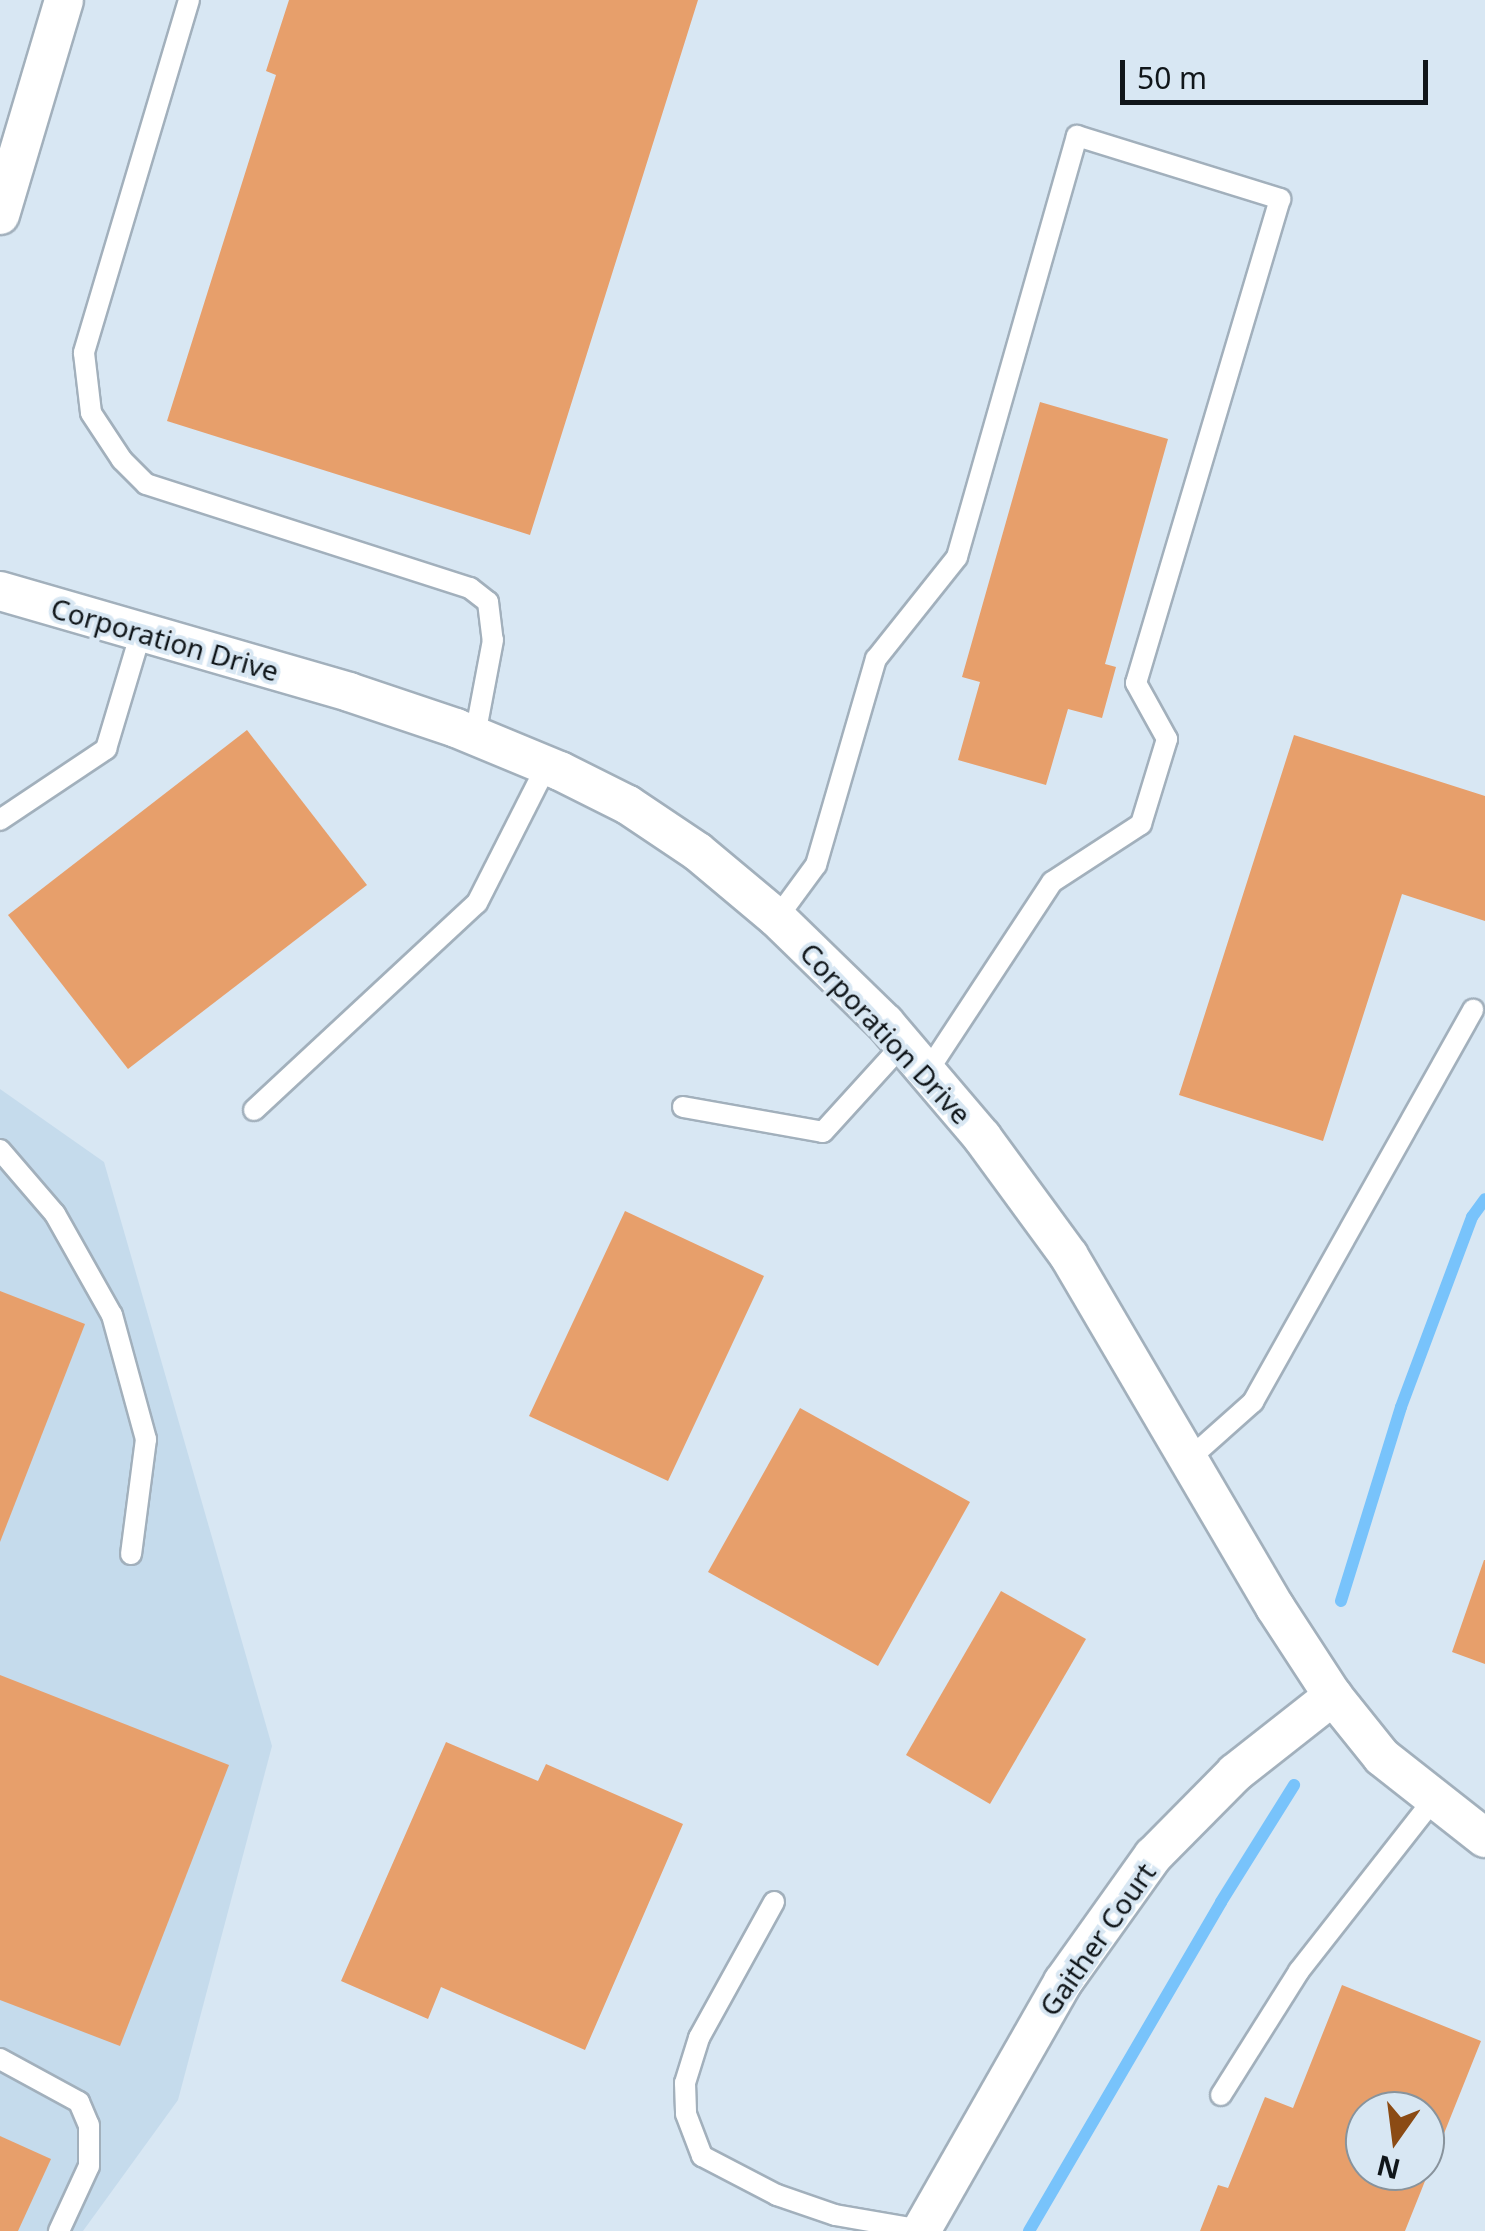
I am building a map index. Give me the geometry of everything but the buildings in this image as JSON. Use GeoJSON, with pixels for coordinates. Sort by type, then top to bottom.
{"type":"FeatureCollection","features":[{"type":"Feature","properties":{"kind":"street"},"geometry":{"type":"LineString","coordinates":[[0,215],[64,0]]}},
{"type":"Feature","properties":{"kind":"street","name":"Corporation Drive"},"geometry":{"type":"LineString","coordinates":[[0,591],[349,692],[548,765],[642,814],[698,852],[778,918],[915,1058],[982,1137],[1069,1256],[1275,1607],[1334,1696],[1382,1757],[1485,1838]]}},
{"type":"Feature","properties":{"kind":"street","name":"Gaither Court"},"geometry":{"type":"LineString","coordinates":[[921,2230],[1063,1982],[1154,1856],[1235,1772],[1334,1696]]}},
{"type":"Feature","properties":{"kind":"lane"},"geometry":{"type":"LineString","coordinates":[[189,0],[84,353],[91,413],[122,460],[146,484],[470,588],[488,602],[492,640],[474,735]]}},
{"type":"Feature","properties":{"kind":"lane"},"geometry":{"type":"LineString","coordinates":[[683,1106],[823,1132],[915,1058],[1052,882],[1141,824],[1168,739],[1136,683],[1280,199],[1077,136],[958,557],[876,659],[816,864],[778,918]]}},
{"type":"Feature","properties":{"kind":"lane"},"geometry":{"type":"LineString","coordinates":[[0,820],[106,749],[141,632]]}},
{"type":"Feature","properties":{"kind":"lane"},"geometry":{"type":"LineString","coordinates":[[254,1110],[477,904],[548,765]]}},
{"type":"Feature","properties":{"kind":"lane"},"geometry":{"type":"LineString","coordinates":[[1189,1459],[1253,1402],[1473,1010]]}},
{"type":"Feature","properties":{"kind":"lane"},"geometry":{"type":"LineString","coordinates":[[0,1150],[55,1214],[112,1315],[146,1439],[131,1554]]}},
{"type":"Feature","properties":{"kind":"lane"},"geometry":{"type":"LineString","coordinates":[[1221,2095],[1299,1970],[1432,1800]]}},
{"type":"Feature","properties":{"kind":"lane"},"geometry":{"type":"LineString","coordinates":[[774,1902],[699,2038],[685,2083],[686,2114],[702,2156],[792,2200],[835,2215],[921,2230]]}},
{"type":"Feature","properties":{"kind":"lane"},"geometry":{"type":"LineString","coordinates":[[0,2059],[78,2102],[90,2126],[89,2166],[59,2231]]}},
{"type":"Feature","properties":{"kind":"shaded area"},"geometry":{"type":"Polygon","coordinates":[[[0,1089],[104,1162],[272,1746],[178,2100],[83,2231],[0,2231],[0,1089]]]}},
{"type":"Feature","properties":{"kind":"waterway"},"geometry":{"type":"LineString","coordinates":[[1341,1601],[1401,1407],[1472,1217],[1485,1199]]}},
{"type":"Feature","properties":{"kind":"waterway"},"geometry":{"type":"LineString","coordinates":[[1029,2231],[1294,1785]]}}]}
